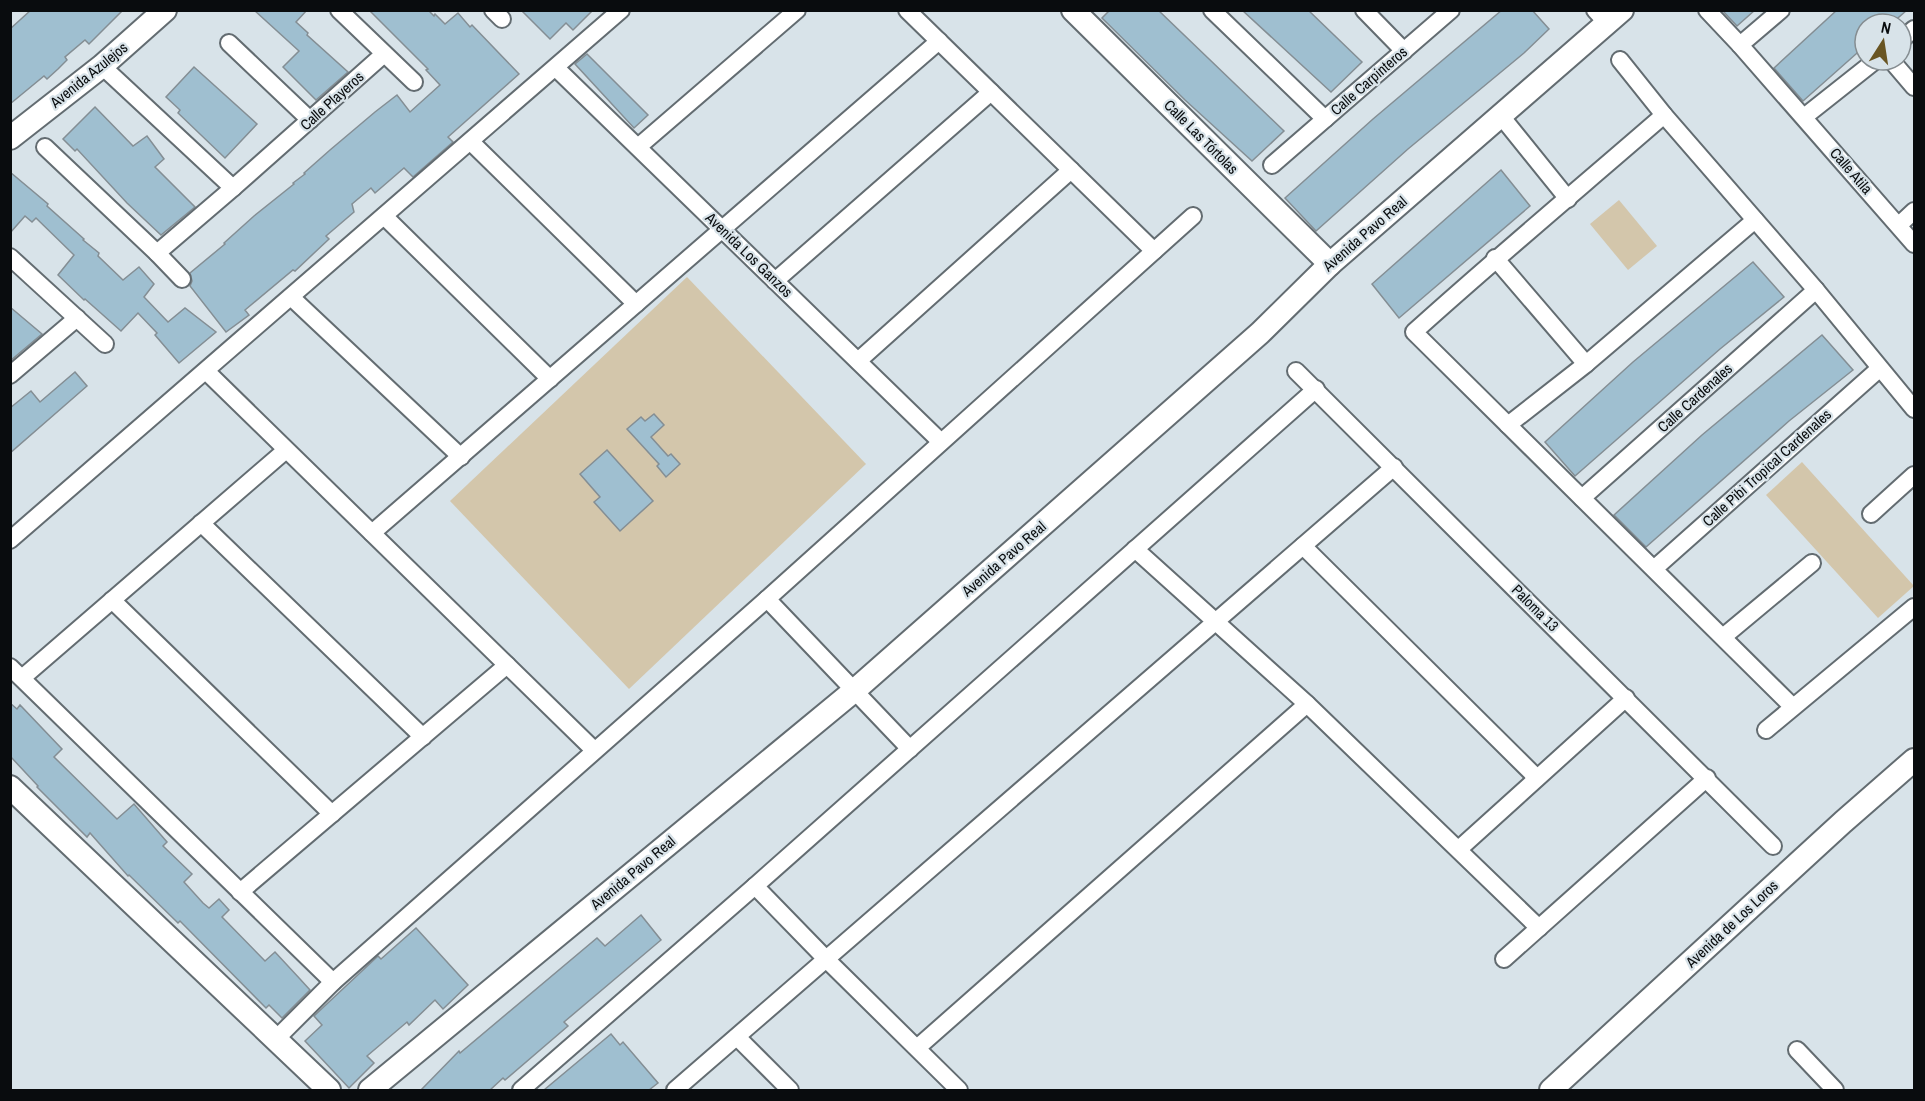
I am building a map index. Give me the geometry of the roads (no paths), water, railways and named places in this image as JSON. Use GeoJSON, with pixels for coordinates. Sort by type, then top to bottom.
{"type":"FeatureCollection","features":[{"type":"Feature","properties":{"kind":"street","name":"Avenida Azulejos"},"geometry":{"type":"LineString","coordinates":[[10,138],[102,66],[165,10]]}},
{"type":"Feature","properties":{"kind":"street"},"geometry":{"type":"LineString","coordinates":[[339,10],[414,82]]}},
{"type":"Feature","properties":{"kind":"street"},"geometry":{"type":"LineString","coordinates":[[10,540],[621,10]]}},
{"type":"Feature","properties":{"kind":"street"},"geometry":{"type":"LineString","coordinates":[[638,147],[797,10]]}},
{"type":"Feature","properties":{"kind":"street"},"geometry":{"type":"LineString","coordinates":[[908,10],[1154,251]]}},
{"type":"Feature","properties":{"kind":"street","name":"Calle Las Tórtolas"},"geometry":{"type":"LineString","coordinates":[[1073,10],[1330,264]]}},
{"type":"Feature","properties":{"kind":"street","name":"Calle Carpinteros"},"geometry":{"type":"LineString","coordinates":[[1212,10],[1325,119],[1451,10]]}},
{"type":"Feature","properties":{"kind":"street"},"geometry":{"type":"LineString","coordinates":[[1364,10],[1404,51]]}},
{"type":"Feature","properties":{"kind":"street","name":"Calle Atila"},"geometry":{"type":"LineString","coordinates":[[1707,10],[1914,244]]}},
{"type":"Feature","properties":{"kind":"street"},"geometry":{"type":"LineString","coordinates":[[1740,45],[1781,10]]}},
{"type":"Feature","properties":{"kind":"street","name":"Avenida Pavo Real"},"geometry":{"type":"LineString","coordinates":[[370,1090],[855,690],[1260,333],[1330,264],[1501,116],[1608,15]]}},
{"type":"Feature","properties":{"kind":"street"},"geometry":{"type":"LineString","coordinates":[[372,533],[939,41]]}},
{"type":"Feature","properties":{"kind":"street"},"geometry":{"type":"LineString","coordinates":[[229,43],[310,120]]}},
{"type":"Feature","properties":{"kind":"street","name":"Calle Playeros"},"geometry":{"type":"LineString","coordinates":[[158,253],[384,54]]}},
{"type":"Feature","properties":{"kind":"street"},"geometry":{"type":"LineString","coordinates":[[1620,60],[1914,409]]}},
{"type":"Feature","properties":{"kind":"street"},"geometry":{"type":"LineString","coordinates":[[102,66],[233,189]]}},
{"type":"Feature","properties":{"kind":"street","name":"Avenida Los Ganzos"},"geometry":{"type":"LineString","coordinates":[[556,68],[941,442]]}},
{"type":"Feature","properties":{"kind":"street"},"geometry":{"type":"LineString","coordinates":[[1804,117],[1861,72]]}},
{"type":"Feature","properties":{"kind":"street"},"geometry":{"type":"LineString","coordinates":[[1901,72],[1914,87]]}},
{"type":"Feature","properties":{"kind":"street"},"geometry":{"type":"LineString","coordinates":[[775,281],[991,92]]}},
{"type":"Feature","properties":{"kind":"street"},"geometry":{"type":"LineString","coordinates":[[1664,115],[1568,199],[1495,258],[1414,332],[1793,707]]}},
{"type":"Feature","properties":{"kind":"street"},"geometry":{"type":"LineString","coordinates":[[1501,116],[1568,199]]}},
{"type":"Feature","properties":{"kind":"street"},"geometry":{"type":"LineString","coordinates":[[1272,165],[1325,119]]}},
{"type":"Feature","properties":{"kind":"street"},"geometry":{"type":"LineString","coordinates":[[471,142],[636,304]]}},
{"type":"Feature","properties":{"kind":"street"},"geometry":{"type":"LineString","coordinates":[[45,147],[158,253],[182,279]]}},
{"type":"Feature","properties":{"kind":"street"},"geometry":{"type":"LineString","coordinates":[[858,362],[1071,170]]}},
{"type":"Feature","properties":{"kind":"street"},"geometry":{"type":"LineString","coordinates":[[1899,225],[1914,211]]}},
{"type":"Feature","properties":{"kind":"street"},"geometry":{"type":"LineString","coordinates":[[384,216],[550,379]]}},
{"type":"Feature","properties":{"kind":"street"},"geometry":{"type":"LineString","coordinates":[[281,1034],[333,982],[767,599],[1193,216]]}},
{"type":"Feature","properties":{"kind":"street"},"geometry":{"type":"LineString","coordinates":[[1508,425],[1586,364],[1755,220]]}},
{"type":"Feature","properties":{"kind":"street"},"geometry":{"type":"LineString","coordinates":[[10,257],[105,344]]}},
{"type":"Feature","properties":{"kind":"street"},"geometry":{"type":"LineString","coordinates":[[1495,258],[1586,364]]}},
{"type":"Feature","properties":{"kind":"street","name":"Calle Cardenales"},"geometry":{"type":"LineString","coordinates":[[1582,498],[1816,290]]}},
{"type":"Feature","properties":{"kind":"street"},"geometry":{"type":"LineString","coordinates":[[291,297],[461,457]]}},
{"type":"Feature","properties":{"kind":"street"},"geometry":{"type":"LineString","coordinates":[[10,375],[77,318]]}},
{"type":"Feature","properties":{"kind":"street","name":"Calle Pibi Tropical Cardenales"},"geometry":{"type":"LineString","coordinates":[[1654,568],[1879,369]]}},
{"type":"Feature","properties":{"kind":"street"},"geometry":{"type":"LineString","coordinates":[[206,371],[594,750]]}},
{"type":"Feature","properties":{"kind":"street","name":"Paloma 13"},"geometry":{"type":"LineString","coordinates":[[1296,371],[1773,846]]}},
{"type":"Feature","properties":{"kind":"street"},"geometry":{"type":"LineString","coordinates":[[521,1090],[756,886],[1316,389]]}},
{"type":"Feature","properties":{"kind":"street"},"geometry":{"type":"LineString","coordinates":[[286,450],[112,600],[16,673],[333,982]]}},
{"type":"Feature","properties":{"kind":"street"},"geometry":{"type":"LineString","coordinates":[[675,1090],[1394,467]]}},
{"type":"Feature","properties":{"kind":"street"},"geometry":{"type":"LineString","coordinates":[[1871,514],[1914,475]]}},
{"type":"Feature","properties":{"kind":"street"},"geometry":{"type":"LineString","coordinates":[[201,523],[423,737]]}},
{"type":"Feature","properties":{"kind":"street"},"geometry":{"type":"LineString","coordinates":[[1303,546],[1537,778]]}},
{"type":"Feature","properties":{"kind":"street"},"geometry":{"type":"LineString","coordinates":[[1136,549],[1306,704],[1539,928]]}},
{"type":"Feature","properties":{"kind":"street"},"geometry":{"type":"LineString","coordinates":[[1723,637],[1812,563]]}},
{"type":"Feature","properties":{"kind":"street"},"geometry":{"type":"LineString","coordinates":[[767,599],[910,749]]}},
{"type":"Feature","properties":{"kind":"street"},"geometry":{"type":"LineString","coordinates":[[112,600],[332,814]]}},
{"type":"Feature","properties":{"kind":"street"},"geometry":{"type":"LineString","coordinates":[[1766,730],[1912,614]]}},
{"type":"Feature","properties":{"kind":"street"},"geometry":{"type":"LineString","coordinates":[[240,892],[507,665]]}},
{"type":"Feature","properties":{"kind":"street"},"geometry":{"type":"LineString","coordinates":[[1459,849],[1626,698]]}},
{"type":"Feature","properties":{"kind":"street"},"geometry":{"type":"LineString","coordinates":[[917,1048],[1306,704]]}},
{"type":"Feature","properties":{"kind":"street","name":"Avenida de Los Loros"},"geometry":{"type":"LineString","coordinates":[[1551,1090],[1843,822],[1914,760]]}},
{"type":"Feature","properties":{"kind":"street"},"geometry":{"type":"LineString","coordinates":[[1504,958],[1707,778]]}},
{"type":"Feature","properties":{"kind":"street"},"geometry":{"type":"LineString","coordinates":[[10,786],[329,1090]]}},
{"type":"Feature","properties":{"kind":"street"},"geometry":{"type":"LineString","coordinates":[[756,886],[827,960],[959,1090]]}},
{"type":"Feature","properties":{"kind":"street"},"geometry":{"type":"LineString","coordinates":[[737,1036],[790,1090]]}},
{"type":"Feature","properties":{"kind":"street"},"geometry":{"type":"LineString","coordinates":[[1797,1050],[1835,1090]]}}]}
